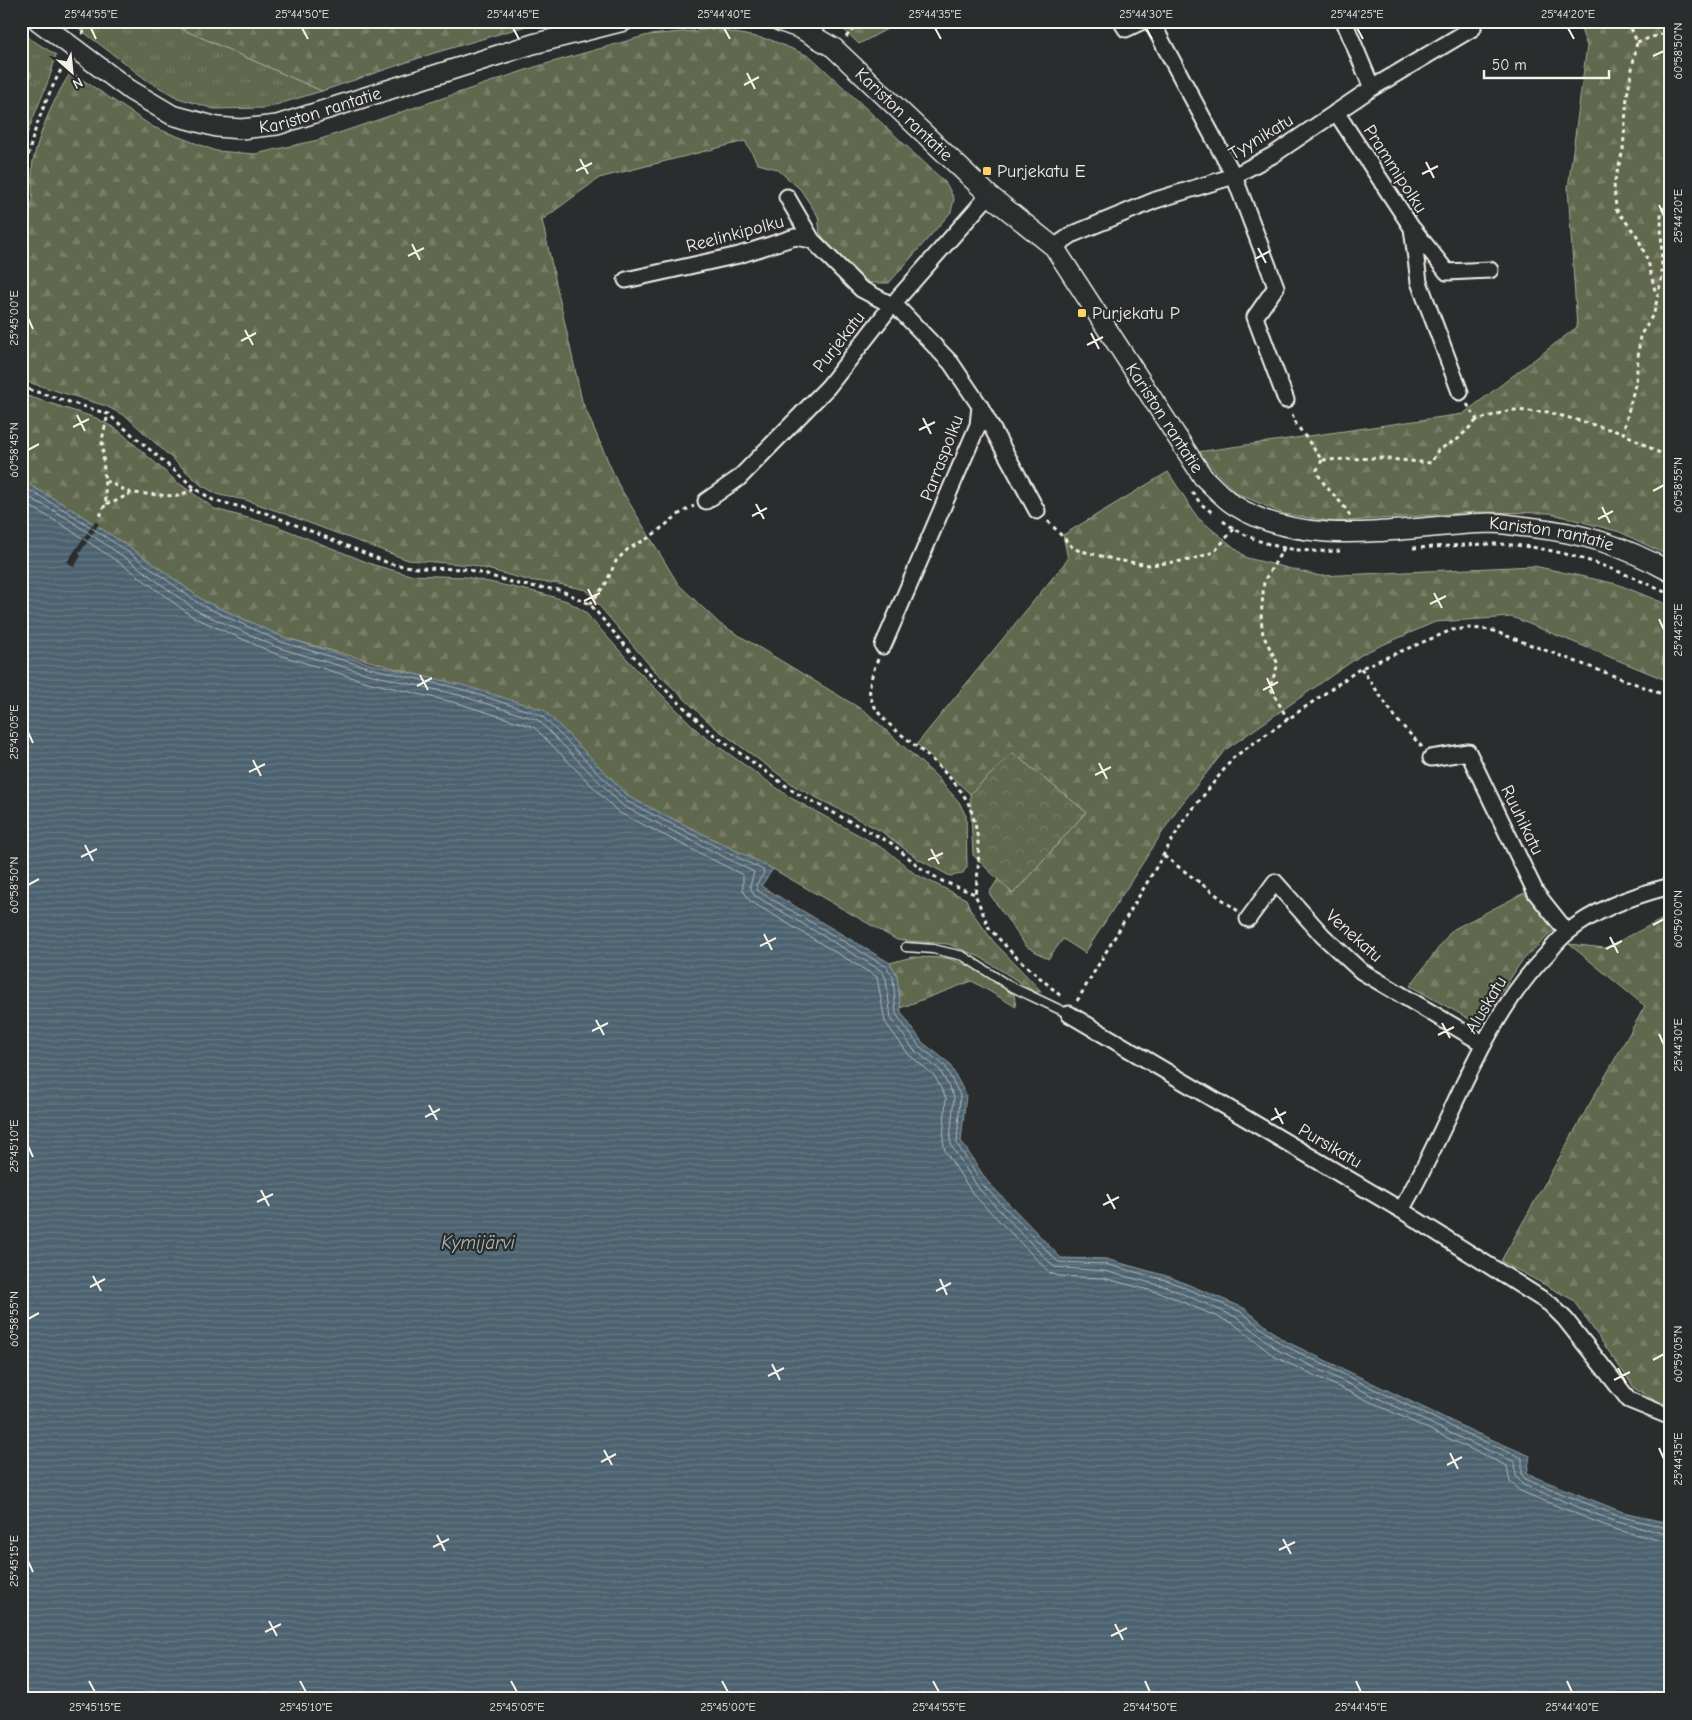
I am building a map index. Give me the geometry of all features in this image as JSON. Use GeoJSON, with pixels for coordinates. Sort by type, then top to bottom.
{"type":"FeatureCollection","features":[{"type":"Feature","properties":{"kind":"street","name":"Kariston rantatie"},"geometry":{"type":"LineString","coordinates":[[38,21],[78,39],[130,90],[172,115],[217,127],[241,129],[277,125],[534,44],[624,21]]}},
{"type":"Feature","properties":{"kind":"street","name":"Kariston rantatie"},"geometry":{"type":"LineString","coordinates":[[779,21],[802,29],[834,48],[989,195],[1054,246],[1203,478],[1234,505],[1272,523],[1322,533],[1492,523],[1540,528],[1595,538],[1645,558],[1671,572]]}},
{"type":"Feature","properties":{"kind":"street"},"geometry":{"type":"LineString","coordinates":[[1121,21],[1126,28],[1143,21]]}},
{"type":"Feature","properties":{"kind":"street"},"geometry":{"type":"LineString","coordinates":[[1151,21],[1234,176],[1276,287],[1255,317],[1286,400]]}},
{"type":"Feature","properties":{"kind":"street"},"geometry":{"type":"LineString","coordinates":[[1344,21],[1372,88]]}},
{"type":"Feature","properties":{"kind":"street","name":"Tyynikatu"},"geometry":{"type":"LineString","coordinates":[[1054,246],[1073,234],[1156,200],[1234,176],[1273,155],[1372,88],[1473,28]]}},
{"type":"Feature","properties":{"kind":"street","name":"Prammipolku"},"geometry":{"type":"LineString","coordinates":[[1336,112],[1412,228],[1419,282],[1460,392]]}},
{"type":"Feature","properties":{"kind":"street","name":"Purjekatu"},"geometry":{"type":"LineString","coordinates":[[706,501],[739,478],[828,386],[892,305],[989,195]]}},
{"type":"Feature","properties":{"kind":"street"},"geometry":{"type":"LineString","coordinates":[[787,197],[812,240],[861,289],[892,305]]}},
{"type":"Feature","properties":{"kind":"street"},"geometry":{"type":"LineString","coordinates":[[1412,228],[1447,272],[1490,270]]}},
{"type":"Feature","properties":{"kind":"street","name":"Reelinkipolku"},"geometry":{"type":"LineString","coordinates":[[626,280],[739,255],[795,237],[812,240]]}},
{"type":"Feature","properties":{"kind":"street","name":"Parraspolku"},"geometry":{"type":"LineString","coordinates":[[883,646],[978,426],[980,406],[951,363],[892,305]]}},
{"type":"Feature","properties":{"kind":"street"},"geometry":{"type":"LineString","coordinates":[[980,406],[1038,511]]}},
{"type":"Feature","properties":{"kind":"street","name":"Ruuhikatu"},"geometry":{"type":"LineString","coordinates":[[1432,758],[1468,752],[1536,893],[1568,932]]}},
{"type":"Feature","properties":{"kind":"street","name":"Venekatu"},"geometry":{"type":"LineString","coordinates":[[1248,919],[1275,882],[1323,936],[1362,971],[1484,1044]]}},
{"type":"Feature","properties":{"kind":"street","name":"Aluskatu"},"geometry":{"type":"LineString","coordinates":[[1401,1210],[1419,1180],[1484,1044],[1512,993],[1568,932],[1603,910],[1638,894],[1671,886]]}},
{"type":"Feature","properties":{"kind":"street","name":"Pursikatu"},"geometry":{"type":"LineString","coordinates":[[1069,1014],[1401,1210],[1550,1304],[1565,1319],[1629,1400],[1671,1417]]}},
{"type":"Feature","properties":{"kind":"lane"},"geometry":{"type":"LineString","coordinates":[[906,947],[933,949],[963,956],[1008,985],[1069,1014]]}},
{"type":"Feature","properties":{"kind":"path"},"geometry":{"type":"LineString","coordinates":[[844,38],[862,21]]}},
{"type":"Feature","properties":{"kind":"path"},"geometry":{"type":"LineString","coordinates":[[1628,21],[1637,42],[1627,96],[1623,150],[1614,184],[1616,209],[1636,236],[1648,261],[1656,296]]}},
{"type":"Feature","properties":{"kind":"path"},"geometry":{"type":"LineString","coordinates":[[1637,42],[1662,34],[1671,36]]}},
{"type":"Feature","properties":{"kind":"path"},"geometry":{"type":"LineString","coordinates":[[21,211],[24,205],[24,179],[37,124],[51,88],[78,39]]}},
{"type":"Feature","properties":{"kind":"path"},"geometry":{"type":"LineString","coordinates":[[1623,433],[1636,381],[1640,336],[1654,313],[1656,296],[1662,276],[1661,211],[1671,202]]}},
{"type":"Feature","properties":{"kind":"path"},"geometry":{"type":"LineString","coordinates":[[21,387],[108,414],[196,489],[213,500],[269,514],[391,564],[418,568],[466,569],[522,585],[560,590],[590,604],[646,672],[710,732],[796,794],[891,843],[922,869],[942,881],[975,894]]}},
{"type":"Feature","properties":{"kind":"path"},"geometry":{"type":"LineString","coordinates":[[1460,392],[1477,420]]}},
{"type":"Feature","properties":{"kind":"path"},"geometry":{"type":"LineString","coordinates":[[1286,400],[1296,424],[1322,460]]}},
{"type":"Feature","properties":{"kind":"path"},"geometry":{"type":"LineString","coordinates":[[1322,460],[1379,458],[1431,463],[1438,450],[1458,440],[1477,420],[1511,410],[1548,412],[1623,433],[1671,459]]}},
{"type":"Feature","properties":{"kind":"path"},"geometry":{"type":"LineString","coordinates":[[100,516],[106,503],[102,440],[108,414]]}},
{"type":"Feature","properties":{"kind":"path"},"geometry":{"type":"LineString","coordinates":[[1322,460],[1317,470],[1320,480],[1344,503],[1358,531]]}},
{"type":"Feature","properties":{"kind":"path"},"geometry":{"type":"LineString","coordinates":[[106,481],[131,493],[176,496],[196,489]]}},
{"type":"Feature","properties":{"kind":"path"},"geometry":{"type":"LineString","coordinates":[[1186,485],[1201,504],[1234,529],[1268,546],[1317,552],[1345,551]]}},
{"type":"Feature","properties":{"kind":"path"},"geometry":{"type":"LineString","coordinates":[[106,503],[112,503],[131,493]]}},
{"type":"Feature","properties":{"kind":"path"},"geometry":{"type":"LineString","coordinates":[[590,604],[605,585],[616,560],[628,549],[650,538],[682,512],[706,501]]}},
{"type":"Feature","properties":{"kind":"path"},"geometry":{"type":"LineString","coordinates":[[1038,511],[1074,549],[1116,560],[1150,565],[1190,560],[1214,552],[1234,529]]}},
{"type":"Feature","properties":{"kind":"path"},"geometry":{"type":"LineString","coordinates":[[1412,548],[1498,544],[1541,550],[1592,560],[1630,575],[1671,595]]}},
{"type":"Feature","properties":{"kind":"path"},"geometry":{"type":"LineString","coordinates":[[1284,548],[1264,581],[1261,618],[1263,635],[1278,664],[1270,687],[1288,720]]}},
{"type":"Feature","properties":{"kind":"path"},"geometry":{"type":"LineString","coordinates":[[1069,1014],[1140,891],[1164,856],[1184,820],[1234,756],[1361,668],[1452,630],[1471,628],[1491,630],[1667,696],[1671,703]]}},
{"type":"Feature","properties":{"kind":"path"},"geometry":{"type":"LineString","coordinates":[[883,646],[873,671],[870,694],[885,722],[919,748],[949,779],[968,803],[978,833],[979,869],[975,894],[990,928],[1014,956],[1061,995],[1069,1014]]}},
{"type":"Feature","properties":{"kind":"path"},"geometry":{"type":"LineString","coordinates":[[1361,668],[1398,721],[1432,758]]}},
{"type":"Feature","properties":{"kind":"path"},"geometry":{"type":"LineString","coordinates":[[1164,856],[1248,919]]}},
{"type":"Feature","properties":{"kind":"green space"},"geometry":{"type":"Polygon","coordinates":[[[69,21],[164,21],[322,91],[265,108],[214,109],[178,98],[148,81],[69,21]]]}},
{"type":"Feature","properties":{"kind":"green space"},"geometry":{"type":"Polygon","coordinates":[[[164,21],[543,21],[431,54],[322,91],[164,21]]]}},
{"type":"Feature","properties":{"kind":"green space"},"geometry":{"type":"Polygon","coordinates":[[[835,21],[902,21],[859,44],[835,21]]]}},
{"type":"Feature","properties":{"kind":"green space"},"geometry":{"type":"Polygon","coordinates":[[[1578,21],[1671,21],[1671,557],[1620,532],[1549,513],[1475,512],[1336,522],[1284,514],[1236,493],[1197,452],[1463,414],[1577,327],[1568,188],[1587,46],[1578,21]]]}},
{"type":"Feature","properties":{"kind":"green space"},"geometry":{"type":"Polygon","coordinates":[[[715,29],[771,40],[811,57],[946,183],[954,199],[951,212],[889,283],[870,283],[841,262],[820,233],[818,216],[800,189],[777,169],[758,164],[745,141],[599,178],[542,220],[582,401],[618,484],[678,584],[720,624],[866,712],[935,775],[959,802],[966,816],[967,867],[962,874],[950,876],[918,859],[881,831],[796,787],[713,726],[652,668],[586,590],[527,580],[472,565],[408,560],[246,500],[219,495],[201,485],[127,417],[106,406],[21,380],[21,228],[27,221],[32,205],[33,161],[40,138],[53,103],[71,72],[153,127],[216,151],[255,154],[318,140],[535,67],[648,35],[715,29]]]}},
{"type":"Feature","properties":{"kind":"green space"},"geometry":{"type":"Polygon","coordinates":[[[21,33],[56,55],[21,155],[21,104],[28,92],[31,73],[21,62],[21,33]]]}},
{"type":"Feature","properties":{"kind":"green space"},"geometry":{"type":"Polygon","coordinates":[[[21,62],[31,73],[28,92],[21,104],[21,62]]]}},
{"type":"Feature","properties":{"kind":"green space"},"geometry":{"type":"Polygon","coordinates":[[[21,394],[96,418],[118,430],[177,482],[215,509],[274,525],[374,565],[410,575],[466,577],[567,601],[584,611],[635,668],[701,734],[791,798],[888,851],[915,874],[966,899],[971,911],[993,941],[1042,992],[1035,992],[980,957],[948,944],[897,940],[773,869],[629,797],[544,710],[283,637],[204,601],[137,552],[70,508],[21,480],[21,394]]]}},
{"type":"Feature","properties":{"kind":"green space"},"geometry":{"type":"Polygon","coordinates":[[[1168,472],[1198,518],[1247,558],[1320,576],[1534,566],[1617,584],[1671,606],[1662,664],[1671,668],[1671,682],[1512,617],[1435,622],[1364,653],[1225,750],[1176,811],[1085,953],[1063,939],[1048,959],[1026,946],[989,893],[998,879],[1013,894],[1086,812],[1013,754],[970,794],[917,744],[1068,559],[1063,535],[1168,472]]]}},
{"type":"Feature","properties":{"kind":"green space"},"geometry":{"type":"Polygon","coordinates":[[[1671,607],[1671,668],[1662,664],[1671,607]]]}},
{"type":"Feature","properties":{"kind":"green space"},"geometry":{"type":"Polygon","coordinates":[[[1013,753],[1086,812],[1013,894],[973,855],[970,794],[1013,753]]]}},
{"type":"Feature","properties":{"kind":"green space"},"geometry":{"type":"Polygon","coordinates":[[[1524,893],[1555,929],[1521,962],[1480,1025],[1410,986],[1452,930],[1524,893]]]}},
{"type":"Feature","properties":{"kind":"green space"},"geometry":{"type":"Polygon","coordinates":[[[1671,915],[1671,1403],[1660,1403],[1635,1389],[1573,1300],[1501,1261],[1645,1006],[1569,944],[1605,948],[1671,915]]]}},
{"type":"Feature","properties":{"kind":"green space"},"geometry":{"type":"Polygon","coordinates":[[[912,957],[947,958],[975,968],[1014,995],[1016,1007],[972,981],[900,1008],[897,975],[890,963],[912,957]]]}},
{"type":"Feature","properties":{"kind":"water","name":"Kymijärvi"},"geometry":{"type":"Polygon","coordinates":[[[21,480],[70,508],[137,552],[204,601],[283,637],[371,664],[462,685],[544,710],[629,797],[773,869],[761,886],[890,963],[897,975],[901,1012],[922,1042],[949,1063],[966,1095],[961,1141],[987,1181],[1061,1258],[1106,1259],[1170,1277],[1244,1308],[1283,1340],[1472,1431],[1530,1456],[1527,1474],[1620,1511],[1671,1524],[1671,1699],[21,1699],[21,480]]]}},
{"type":"Feature","properties":{"kind":"pier"},"geometry":{"type":"Polygon","coordinates":[[[95,521],[99,524],[79,554],[81,556],[74,567],[67,562],[95,521]]]}},
{"type":"Feature","properties":{"kind":"place","name":"Purjekatu E"},"geometry":{"type":"Point","coordinates":[987,171]}},
{"type":"Feature","properties":{"kind":"place","name":"Purjekatu P"},"geometry":{"type":"Point","coordinates":[1082,313]}}]}
